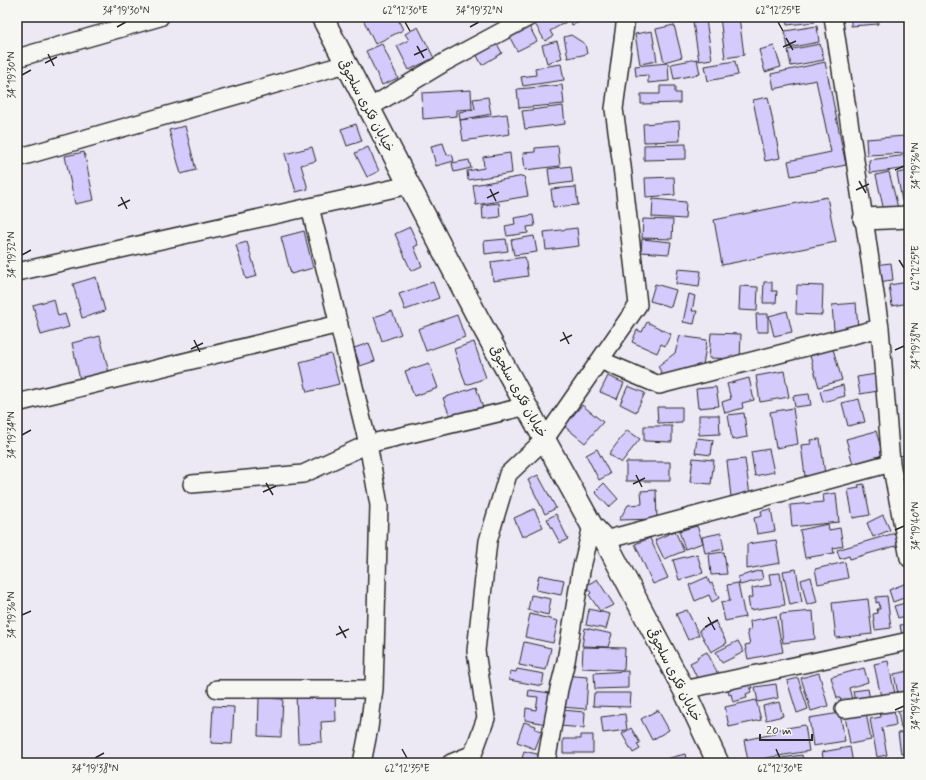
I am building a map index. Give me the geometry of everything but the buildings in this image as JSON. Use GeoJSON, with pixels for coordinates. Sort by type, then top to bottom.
{"type":"FeatureCollection","features":[{"type":"Feature","properties":{"kind":"street"},"geometry":{"type":"LineString","coordinates":[[17,58],[160,17]]}},
{"type":"Feature","properties":{"kind":"street","name":"خیابان فکری سلجوقی"},"geometry":{"type":"LineString","coordinates":[[322,17],[478,318],[599,533],[684,690],[718,763]]}},
{"type":"Feature","properties":{"kind":"street"},"geometry":{"type":"LineString","coordinates":[[369,108],[446,62],[529,17]]}},
{"type":"Feature","properties":{"kind":"street"},"geometry":{"type":"LineString","coordinates":[[451,763],[473,754],[486,718],[476,651],[488,541],[508,474],[545,439],[638,305],[614,109],[626,17]]}},
{"type":"Feature","properties":{"kind":"street"},"geometry":{"type":"LineString","coordinates":[[833,17],[880,328],[891,464],[909,558]]}},
{"type":"Feature","properties":{"kind":"street"},"geometry":{"type":"LineString","coordinates":[[17,158],[346,64]]}},
{"type":"Feature","properties":{"kind":"street"},"geometry":{"type":"LineString","coordinates":[[17,272],[409,185]]}},
{"type":"Feature","properties":{"kind":"street"},"geometry":{"type":"LineString","coordinates":[[310,208],[368,444],[379,505],[374,689],[369,728],[362,763]]}},
{"type":"Feature","properties":{"kind":"street"},"geometry":{"type":"LineString","coordinates":[[864,219],[909,217]]}},
{"type":"Feature","properties":{"kind":"street"},"geometry":{"type":"LineString","coordinates":[[17,404],[339,324]]}},
{"type":"Feature","properties":{"kind":"street"},"geometry":{"type":"LineString","coordinates":[[600,360],[659,385],[880,328]]}},
{"type":"Feature","properties":{"kind":"street"},"geometry":{"type":"LineString","coordinates":[[192,484],[303,474],[368,444],[527,406]]}},
{"type":"Feature","properties":{"kind":"street"},"geometry":{"type":"LineString","coordinates":[[546,763],[559,689],[566,661],[581,571],[599,533],[891,464]]}},
{"type":"Feature","properties":{"kind":"street"},"geometry":{"type":"LineString","coordinates":[[684,690],[909,641]]}},
{"type":"Feature","properties":{"kind":"street"},"geometry":{"type":"LineString","coordinates":[[217,689],[374,689]]}},
{"type":"Feature","properties":{"kind":"street"},"geometry":{"type":"LineString","coordinates":[[844,709],[909,700]]}}]}
